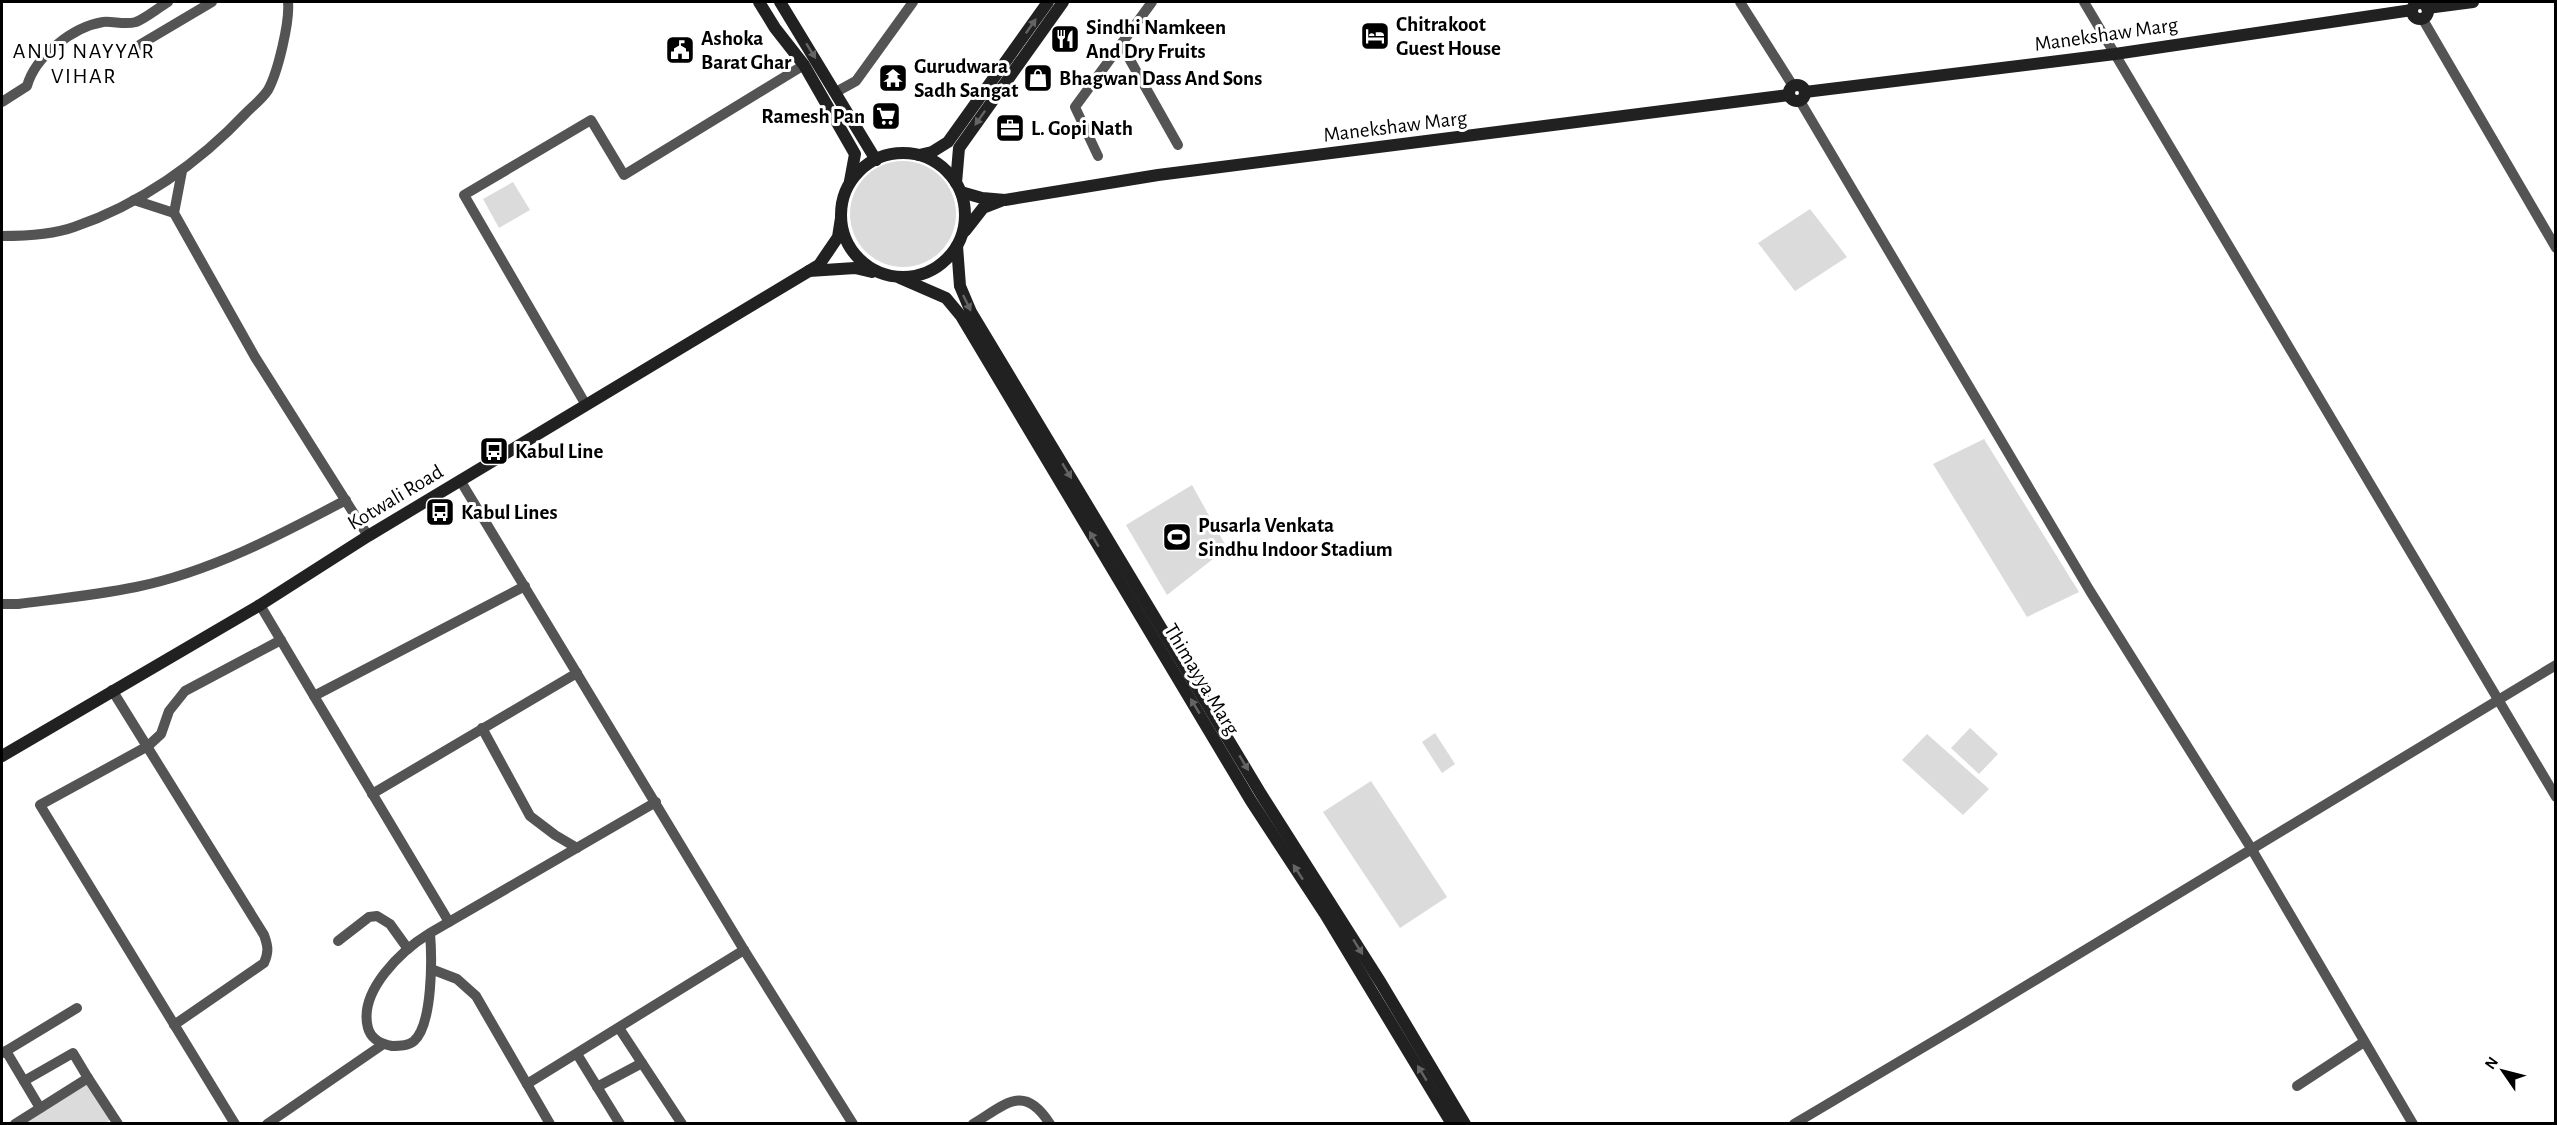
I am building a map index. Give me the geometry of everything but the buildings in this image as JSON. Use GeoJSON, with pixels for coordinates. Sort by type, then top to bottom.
{"type":"FeatureCollection","features":[{"type":"Feature","properties":{"kind":"street"},"geometry":{"type":"LineString","coordinates":[[2,102],[27,86],[31,73],[41,59],[59,43],[90,25],[136,21],[168,2]]}},
{"type":"Feature","properties":{"kind":"street"},"geometry":{"type":"LineString","coordinates":[[136,47],[212,2]]}},
{"type":"Feature","properties":{"kind":"street"},"geometry":{"type":"LineString","coordinates":[[2,236],[23,236],[72,228],[134,200],[182,171],[238,122],[268,90],[281,52],[289,12],[288,2]]}},
{"type":"Feature","properties":{"kind":"street"},"geometry":{"type":"LineString","coordinates":[[759,2],[775,28],[804,65],[855,154],[849,185],[843,201],[841,218],[845,237],[854,254],[868,267],[886,275]]}},
{"type":"Feature","properties":{"kind":"street"},"geometry":{"type":"LineString","coordinates":[[780,2],[876,160]]}},
{"type":"Feature","properties":{"kind":"street"},"geometry":{"type":"LineString","coordinates":[[836,92],[856,81],[913,2]]}},
{"type":"Feature","properties":{"kind":"street"},"geometry":{"type":"LineString","coordinates":[[808,271],[855,268],[900,278],[917,276],[933,270],[946,260],[960,240],[965,213],[958,187],[954,145],[1048,2]]}},
{"type":"Feature","properties":{"kind":"street"},"geometry":{"type":"LineString","coordinates":[[849,185],[860,172],[876,160],[890,155],[918,155],[954,145],[1063,2]]}},
{"type":"Feature","properties":{"kind":"street"},"geometry":{"type":"LineString","coordinates":[[1098,156],[1075,107],[1152,2]]}},
{"type":"Feature","properties":{"kind":"street"},"geometry":{"type":"LineString","coordinates":[[1740,2],[1797,93],[2090,591],[2251,848],[2413,1124]]}},
{"type":"Feature","properties":{"kind":"street"},"geometry":{"type":"LineString","coordinates":[[2084,2],[2556,797]]}},
{"type":"Feature","properties":{"kind":"street","name":"Manekshaw Marg"},"geometry":{"type":"LineString","coordinates":[[960,240],[983,208],[1005,200],[1158,175],[2115,54],[2418,8],[2473,2]]}},
{"type":"Feature","properties":{"kind":"street"},"geometry":{"type":"LineString","coordinates":[[2418,8],[2556,248]]}},
{"type":"Feature","properties":{"kind":"street"},"geometry":{"type":"LineString","coordinates":[[1121,44],[1178,145]]}},
{"type":"Feature","properties":{"kind":"street"},"geometry":{"type":"LineString","coordinates":[[586,405],[464,195],[591,120],[624,175],[804,65]]}},
{"type":"Feature","properties":{"kind":"street"},"geometry":{"type":"LineString","coordinates":[[918,155],[933,160],[946,170],[958,187]]}},
{"type":"Feature","properties":{"kind":"street"},"geometry":{"type":"LineString","coordinates":[[182,171],[174,213],[255,357],[368,536]]}},
{"type":"Feature","properties":{"kind":"street","name":"Manekshaw Marg"},"geometry":{"type":"LineString","coordinates":[[958,187],[982,198],[1005,200]]}},
{"type":"Feature","properties":{"kind":"street"},"geometry":{"type":"LineString","coordinates":[[134,200],[174,213]]}},
{"type":"Feature","properties":{"kind":"street","name":"Kotwali Road"},"geometry":{"type":"LineString","coordinates":[[2,756],[260,605],[460,480],[819,265],[838,237],[841,218]]}},
{"type":"Feature","properties":{"kind":"street","name":"Thimayya Marg"},"geometry":{"type":"LineString","coordinates":[[960,240],[960,286],[971,312],[1325,914],[1452,1124]]}},
{"type":"Feature","properties":{"kind":"street","name":"Thimayya Marg"},"geometry":{"type":"LineString","coordinates":[[900,278],[938,293],[951,302],[956,309],[1256,797],[1381,983],[1465,1124]]}},
{"type":"Feature","properties":{"kind":"street"},"geometry":{"type":"LineString","coordinates":[[460,480],[744,950],[853,1124]]}},
{"type":"Feature","properties":{"kind":"street"},"geometry":{"type":"LineString","coordinates":[[2,604],[18,604],[137,587],[212,564],[284,533],[346,500]]}},
{"type":"Feature","properties":{"kind":"street"},"geometry":{"type":"LineString","coordinates":[[314,696],[525,586]]}},
{"type":"Feature","properties":{"kind":"street"},"geometry":{"type":"LineString","coordinates":[[260,605],[448,922]]}},
{"type":"Feature","properties":{"kind":"street"},"geometry":{"type":"LineString","coordinates":[[235,1124],[40,805],[148,746],[161,734],[169,711],[185,691],[281,640]]}},
{"type":"Feature","properties":{"kind":"street"},"geometry":{"type":"LineString","coordinates":[[1794,1124],[2556,665]]}},
{"type":"Feature","properties":{"kind":"street"},"geometry":{"type":"LineString","coordinates":[[372,794],[577,672]]}},
{"type":"Feature","properties":{"kind":"street"},"geometry":{"type":"LineString","coordinates":[[112,690],[264,935],[268,946],[268,954],[264,963],[174,1025]]}},
{"type":"Feature","properties":{"kind":"street"},"geometry":{"type":"LineString","coordinates":[[482,728],[530,816],[577,848]]}},
{"type":"Feature","properties":{"kind":"street"},"geometry":{"type":"LineString","coordinates":[[382,1045],[370,1034],[366,1021],[370,1002],[374,988],[408,948],[448,922],[656,802]]}},
{"type":"Feature","properties":{"kind":"street"},"geometry":{"type":"LineString","coordinates":[[338,941],[369,917],[377,916],[390,924],[408,948]]}},
{"type":"Feature","properties":{"kind":"street"},"geometry":{"type":"LineString","coordinates":[[267,1124],[382,1045],[398,1046],[415,1040],[426,1016],[431,969],[430,933]]}},
{"type":"Feature","properties":{"kind":"street"},"geometry":{"type":"LineString","coordinates":[[527,1084],[744,950]]}},
{"type":"Feature","properties":{"kind":"street"},"geometry":{"type":"LineString","coordinates":[[431,969],[457,979],[476,996],[550,1124]]}},
{"type":"Feature","properties":{"kind":"street"},"geometry":{"type":"LineString","coordinates":[[40,1108],[4,1052],[77,1008]]}},
{"type":"Feature","properties":{"kind":"street"},"geometry":{"type":"LineString","coordinates":[[619,1028],[682,1124]]}},
{"type":"Feature","properties":{"kind":"street"},"geometry":{"type":"LineString","coordinates":[[2297,1086],[2364,1042]]}},
{"type":"Feature","properties":{"kind":"street"},"geometry":{"type":"LineString","coordinates":[[24,1081],[73,1053],[118,1124]]}},
{"type":"Feature","properties":{"kind":"street"},"geometry":{"type":"LineString","coordinates":[[577,1054],[620,1124]]}},
{"type":"Feature","properties":{"kind":"street"},"geometry":{"type":"LineString","coordinates":[[597,1087],[642,1063]]}},
{"type":"Feature","properties":{"kind":"street"},"geometry":{"type":"LineString","coordinates":[[15,1124],[88,1077]]}},
{"type":"Feature","properties":{"kind":"street"},"geometry":{"type":"LineString","coordinates":[[973,1124],[1009,1102],[1022,1100],[1034,1103],[1050,1124]]}},
{"type":"Feature","properties":{"kind":"shaded area"},"geometry":{"type":"Polygon","coordinates":[[[903,161],[923,165],[941,176],[952,194],[956,214],[952,234],[941,252],[923,263],[903,267],[883,263],[865,252],[854,234],[850,214],[854,194],[865,176],[883,165],[903,161]]]}},
{"type":"Feature","properties":{"kind":"shaded area"},"geometry":{"type":"Polygon","coordinates":[[[513,182],[530,210],[499,228],[483,199],[513,182]]]}},
{"type":"Feature","properties":{"kind":"shaded area"},"geometry":{"type":"Polygon","coordinates":[[[1810,209],[1847,257],[1795,291],[1758,243],[1810,209]]]}},
{"type":"Feature","properties":{"kind":"shaded area"},"geometry":{"type":"Polygon","coordinates":[[[1984,439],[2079,592],[2027,617],[1933,464],[1984,439]]]}},
{"type":"Feature","properties":{"kind":"shaded area","name":"Pusarla Venkata Sindhu Indoor Stadium"},"geometry":{"type":"Polygon","coordinates":[[[1192,485],[1227,548],[1167,595],[1126,525],[1192,485]]]}},
{"type":"Feature","properties":{"kind":"shaded area"},"geometry":{"type":"Polygon","coordinates":[[[1970,728],[1998,754],[1979,774],[1951,748],[1970,728]]]}},
{"type":"Feature","properties":{"kind":"shaded area"},"geometry":{"type":"Polygon","coordinates":[[[1435,733],[1455,764],[1442,773],[1422,742],[1435,733]]]}},
{"type":"Feature","properties":{"kind":"shaded area"},"geometry":{"type":"Polygon","coordinates":[[[1927,734],[1989,789],[1963,815],[1902,760],[1927,734]]]}},
{"type":"Feature","properties":{"kind":"shaded area"},"geometry":{"type":"Polygon","coordinates":[[[1371,781],[1447,897],[1400,928],[1323,812],[1371,781]]]}},
{"type":"Feature","properties":{"kind":"shaded area"},"geometry":{"type":"Polygon","coordinates":[[[87,1082],[110,1120],[104,1124],[27,1124],[26,1121],[87,1082]]]}},
{"type":"Feature","properties":{"kind":"place","name":"Chitrakoot Guest House"},"geometry":{"type":"Point","coordinates":[1375,36]}},
{"type":"Feature","properties":{"kind":"place","name":"Sindhi Namkeen And Dry Fruits"},"geometry":{"type":"Point","coordinates":[1065,39]}},
{"type":"Feature","properties":{"kind":"place","name":"Ashoka Barat Ghar"},"geometry":{"type":"Point","coordinates":[680,50]}},
{"type":"Feature","properties":{"kind":"place","name":"Gurudwara Sadh Sangat"},"geometry":{"type":"Point","coordinates":[893,78]}},
{"type":"Feature","properties":{"kind":"place","name":"Bhagwan Dass And Sons"},"geometry":{"type":"Point","coordinates":[1038,78]}},
{"type":"Feature","properties":{"kind":"place","name":"Ramesh Pan"},"geometry":{"type":"Point","coordinates":[886,116]}},
{"type":"Feature","properties":{"kind":"place","name":"L. Gopi Nath"},"geometry":{"type":"Point","coordinates":[1010,128]}},
{"type":"Feature","properties":{"kind":"place","name":"Kabul Line"},"geometry":{"type":"Point","coordinates":[494,451]}},
{"type":"Feature","properties":{"kind":"place","name":"Kabul Lines"},"geometry":{"type":"Point","coordinates":[440,512]}},
{"type":"Feature","properties":{"kind":"place","name":"Pusarla Venkata Sindhu Indoor Stadium"},"geometry":{"type":"Point","coordinates":[1177,537]}},
{"type":"Feature","properties":{"kind":"district","name":"ANUJ NAYYAR VIHAR"},"geometry":{"type":"Point","coordinates":[84,62]}}]}
